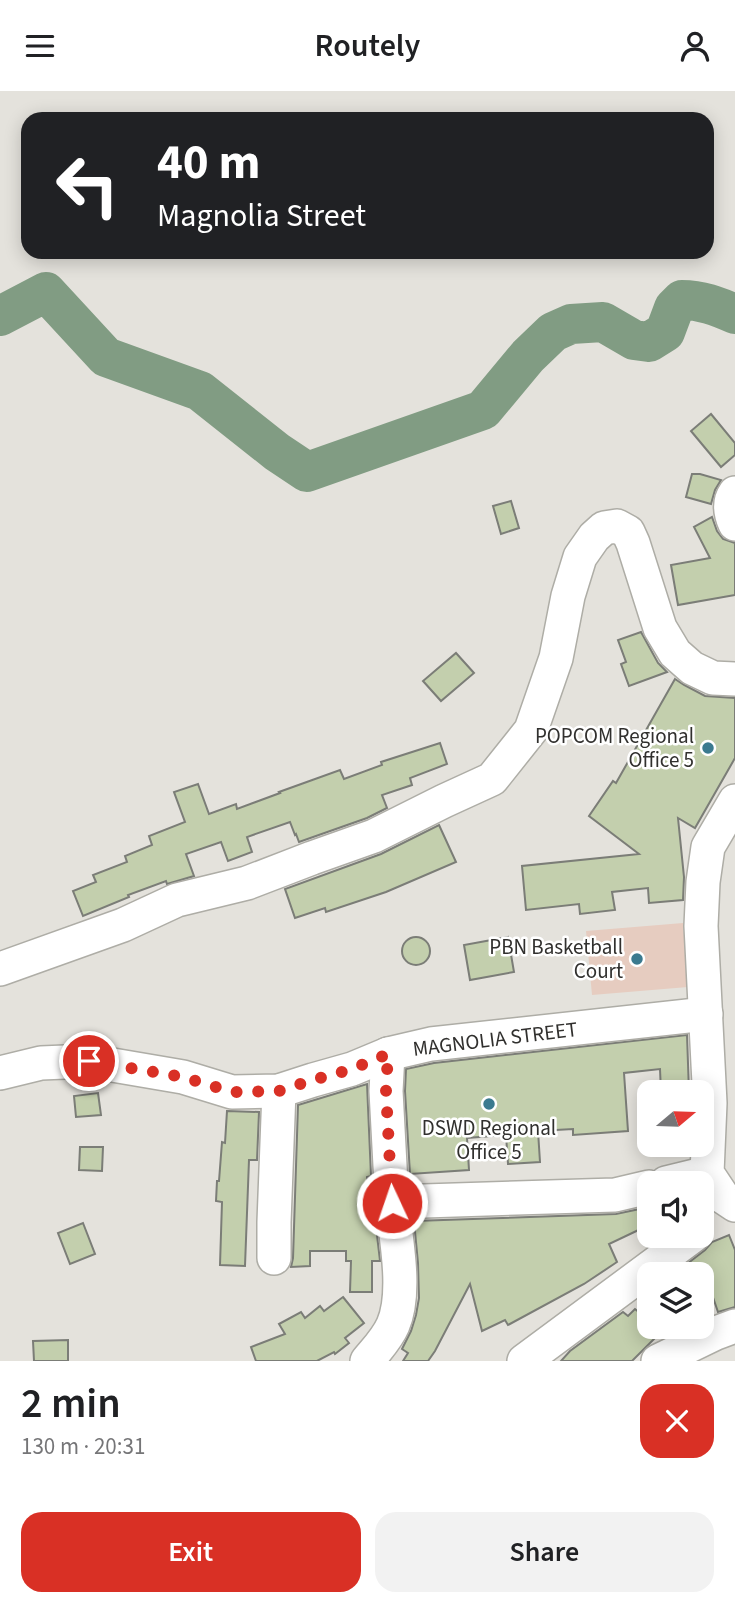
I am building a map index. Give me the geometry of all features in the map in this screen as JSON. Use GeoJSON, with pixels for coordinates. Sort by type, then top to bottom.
{"type":"FeatureCollection","features":[{"type":"Feature","properties":{"kind":"street"},"geometry":{"type":"LineString","coordinates":[[735,493],[730,505],[735,524]]}},
{"type":"Feature","properties":{"kind":"street"},"geometry":{"type":"LineString","coordinates":[[0,969],[123,925],[177,900],[247,883],[374,836],[492,779],[531,730],[556,658],[568,596],[580,557],[604,528],[617,527],[628,532],[660,628],[675,653],[692,668],[713,678],[735,679]]}},
{"type":"Feature","properties":{"kind":"street"},"geometry":{"type":"LineString","coordinates":[[707,1171],[710,1103],[701,926],[703,882],[708,847],[724,839],[735,801]]}},
{"type":"Feature","properties":{"kind":"street","name":"MAGNOLIA STREET"},"geometry":{"type":"LineString","coordinates":[[0,1073],[41,1063],[89,1061],[183,1077],[232,1092],[279,1091],[352,1069],[388,1054],[430,1044],[706,1014]]}},
{"type":"Feature","properties":{"kind":"street"},"geometry":{"type":"LineString","coordinates":[[367,1361],[393,1325],[400,1300],[386,1091],[388,1054]]}},
{"type":"Feature","properties":{"kind":"street"},"geometry":{"type":"LineString","coordinates":[[274,1258],[279,1091]]}},
{"type":"Feature","properties":{"kind":"street"},"geometry":{"type":"LineString","coordinates":[[714,1184],[723,1197],[735,1205],[714,1221]]}},
{"type":"Feature","properties":{"kind":"street"},"geometry":{"type":"LineString","coordinates":[[392,1203],[615,1195],[637,1190]]}},
{"type":"Feature","properties":{"kind":"street"},"geometry":{"type":"LineString","coordinates":[[524,1361],[677,1248]]}},
{"type":"Feature","properties":{"kind":"street"},"geometry":{"type":"LineString","coordinates":[[658,1361],[735,1326]]}},
{"type":"Feature","properties":{"kind":"shaded area","name":"PBN Basketball Court"},"geometry":{"type":"Polygon","coordinates":[[[683,923],[688,987],[592,995],[586,931],[683,923]]]}},
{"type":"Feature","properties":{"kind":"building"},"geometry":{"type":"Polygon","coordinates":[[[711,414],[735,443],[735,455],[721,467],[691,431],[711,414]]]}},
{"type":"Feature","properties":{"kind":"building"},"geometry":{"type":"Polygon","coordinates":[[[692,474],[721,480],[711,504],[686,497],[692,474]]]}},
{"type":"Feature","properties":{"kind":"building"},"geometry":{"type":"Polygon","coordinates":[[[511,501],[519,528],[501,534],[493,506],[511,501]]]}},
{"type":"Feature","properties":{"kind":"building"},"geometry":{"type":"Polygon","coordinates":[[[712,517],[723,539],[735,543],[735,595],[678,605],[671,565],[710,558],[694,527],[712,517]]]}},
{"type":"Feature","properties":{"kind":"building"},"geometry":{"type":"Polygon","coordinates":[[[641,632],[658,663],[667,672],[629,686],[621,664],[626,662],[618,640],[641,632]]]}},
{"type":"Feature","properties":{"kind":"building"},"geometry":{"type":"Polygon","coordinates":[[[456,653],[474,673],[441,701],[423,681],[456,653]]]}},
{"type":"Feature","properties":{"kind":"building"},"geometry":{"type":"Polygon","coordinates":[[[675,679],[705,696],[735,698],[735,758],[695,828],[678,818],[684,877],[683,900],[649,903],[648,888],[612,892],[615,910],[580,914],[579,904],[526,910],[522,866],[639,854],[589,816],[613,781],[616,783],[675,679]]]}},
{"type":"Feature","properties":{"kind":"building"},"geometry":{"type":"Polygon","coordinates":[[[440,743],[447,764],[410,778],[412,785],[382,795],[387,808],[367,818],[299,842],[290,822],[247,837],[252,852],[228,861],[221,842],[186,854],[194,876],[167,884],[166,881],[83,916],[73,891],[96,882],[93,875],[127,862],[125,856],[152,845],[149,836],[185,822],[174,792],[198,784],[209,814],[236,804],[237,809],[340,770],[344,779],[382,765],[381,762],[440,743]]]}},
{"type":"Feature","properties":{"kind":"building"},"geometry":{"type":"Polygon","coordinates":[[[439,825],[456,862],[386,892],[326,912],[325,908],[295,918],[285,889],[381,854],[439,825]]]}},
{"type":"Feature","properties":{"kind":"building"},"geometry":{"type":"Polygon","coordinates":[[[416,937],[426,941],[430,951],[426,961],[416,965],[406,961],[402,951],[406,941],[416,937]]]}},
{"type":"Feature","properties":{"kind":"building"},"geometry":{"type":"Polygon","coordinates":[[[508,937],[514,972],[470,980],[464,945],[508,937]]]}},
{"type":"Feature","properties":{"kind":"building","name":"DSWD Regional Office 5"},"geometry":{"type":"Polygon","coordinates":[[[687,1035],[689,1080],[660,1080],[660,1069],[624,1073],[628,1131],[573,1135],[573,1129],[538,1131],[540,1162],[508,1164],[506,1135],[467,1138],[469,1170],[410,1174],[406,1069],[434,1063],[687,1035]]]}},
{"type":"Feature","properties":{"kind":"building"},"geometry":{"type":"Polygon","coordinates":[[[367,1084],[371,1176],[367,1177],[367,1201],[373,1201],[380,1261],[372,1261],[372,1292],[350,1292],[351,1261],[346,1261],[346,1251],[310,1251],[310,1266],[291,1267],[298,1105],[367,1084]]]}},
{"type":"Feature","properties":{"kind":"building"},"geometry":{"type":"Polygon","coordinates":[[[98,1093],[101,1115],[76,1117],[74,1096],[98,1093]]]}},
{"type":"Feature","properties":{"kind":"building"},"geometry":{"type":"Polygon","coordinates":[[[227,1111],[259,1112],[257,1160],[249,1160],[245,1266],[220,1265],[222,1202],[216,1201],[227,1111]]]}},
{"type":"Feature","properties":{"kind":"building"},"geometry":{"type":"Polygon","coordinates":[[[80,1147],[103,1147],[102,1171],[79,1170],[80,1147]]]}},
{"type":"Feature","properties":{"kind":"building"},"geometry":{"type":"Polygon","coordinates":[[[637,1210],[637,1231],[609,1244],[617,1262],[584,1284],[508,1325],[505,1320],[482,1331],[470,1284],[428,1361],[403,1361],[408,1353],[402,1349],[411,1331],[419,1298],[414,1221],[616,1214],[637,1210]]]}},
{"type":"Feature","properties":{"kind":"building"},"geometry":{"type":"Polygon","coordinates":[[[83,1223],[95,1254],[70,1264],[58,1233],[83,1223]]]}},
{"type":"Feature","properties":{"kind":"building"},"geometry":{"type":"Polygon","coordinates":[[[729,1235],[735,1250],[735,1307],[718,1312],[714,1300],[714,1262],[690,1262],[707,1248],[714,1248],[714,1241],[729,1235]]]}},
{"type":"Feature","properties":{"kind":"building"},"geometry":{"type":"Polygon","coordinates":[[[343,1297],[364,1323],[345,1338],[349,1343],[335,1354],[334,1352],[317,1361],[256,1361],[251,1347],[285,1334],[279,1324],[301,1312],[305,1318],[320,1306],[324,1311],[343,1297]]]}},
{"type":"Feature","properties":{"kind":"building"},"geometry":{"type":"Polygon","coordinates":[[[635,1309],[637,1339],[654,1339],[632,1361],[561,1361],[570,1351],[623,1312],[628,1316],[635,1309]]]}},
{"type":"Feature","properties":{"kind":"building"},"geometry":{"type":"Polygon","coordinates":[[[68,1340],[68,1361],[34,1361],[33,1341],[68,1340]]]}},
{"type":"Feature","properties":{"kind":"waterway"},"geometry":{"type":"LineString","coordinates":[[0,316],[46,292],[106,357],[200,391],[277,452],[307,472],[483,410],[528,356],[553,332],[571,324],[603,322],[634,340],[649,342],[665,332],[674,308],[682,300],[709,304],[735,314]]}},
{"type":"Feature","properties":{"kind":"place","name":"POPCOM Regional Office 5"},"geometry":{"type":"Point","coordinates":[708,748]}},
{"type":"Feature","properties":{"kind":"place","name":"PBN Basketball Court"},"geometry":{"type":"Point","coordinates":[637,959]}},
{"type":"Feature","properties":{"kind":"place","name":"DSWD Regional Office 5"},"geometry":{"type":"Point","coordinates":[489,1104]}},
{"type":"Feature","properties":{"kind":"route"},"geometry":{"type":"LineString","coordinates":[[89,1061],[183,1077],[232,1092],[279,1091],[352,1069],[388,1054],[386,1091],[392,1203]]}}]}
